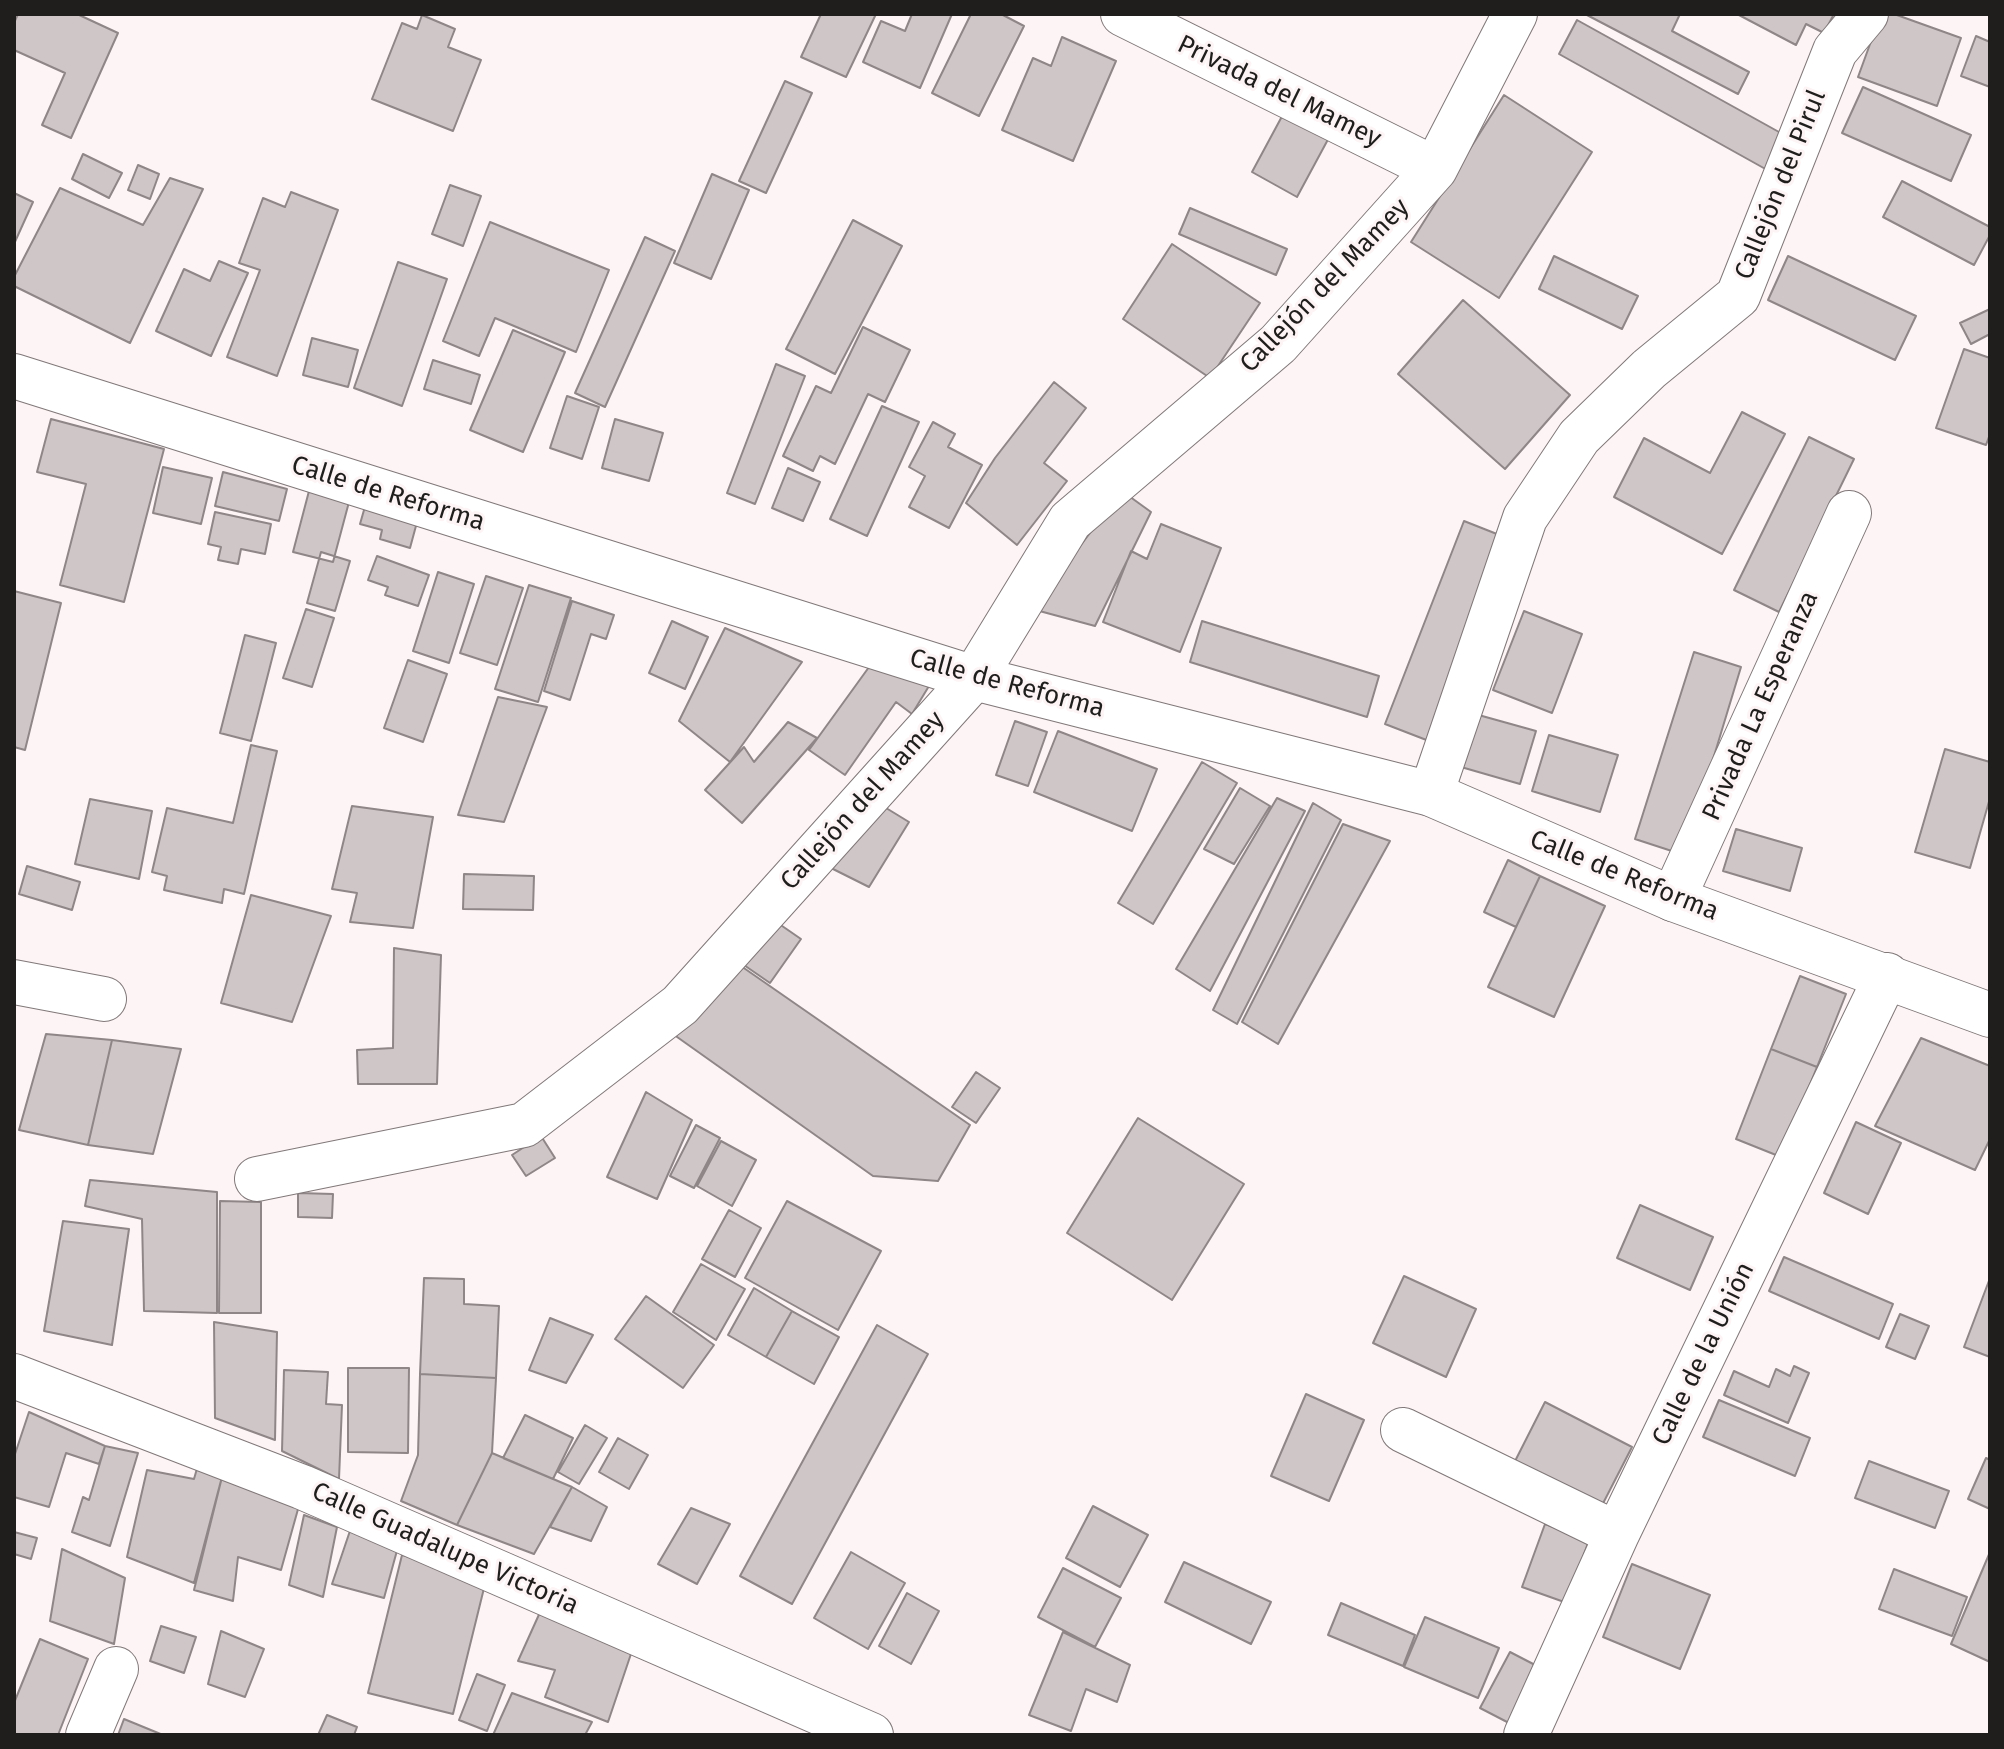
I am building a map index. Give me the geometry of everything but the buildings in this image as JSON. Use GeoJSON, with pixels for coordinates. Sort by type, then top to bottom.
{"type":"FeatureCollection","features":[{"type":"Feature","properties":{"kind":"street","name":"Privada del Mamey"},"geometry":{"type":"LineString","coordinates":[[1123,14],[1435,169]]}},
{"type":"Feature","properties":{"kind":"street","name":"Callejón del Mamey"},"geometry":{"type":"LineString","coordinates":[[257,1179],[524,1125],[680,1005],[974,678],[1070,521],[1278,344],[1435,169],[1515,14]]}},
{"type":"Feature","properties":{"kind":"street","name":"Callejón del Pirul"},"geometry":{"type":"LineString","coordinates":[[1431,794],[1525,518],[1579,437],[1649,369],[1738,296],[1835,51],[1866,14]]}},
{"type":"Feature","properties":{"kind":"street","name":"Calle de Reforma"},"geometry":{"type":"LineString","coordinates":[[14,376],[974,678],[1431,794],[1673,899],[1990,1015]]}},
{"type":"Feature","properties":{"kind":"street","name":"Privada La Esperanza"},"geometry":{"type":"LineString","coordinates":[[1673,899],[1849,513]]}},
{"type":"Feature","properties":{"kind":"street","name":"Calle de la Unión"},"geometry":{"type":"LineString","coordinates":[[1526,1735],[1617,1534],[1887,975]]}},
{"type":"Feature","properties":{"kind":"street"},"geometry":{"type":"LineString","coordinates":[[14,982],[104,999]]}},
{"type":"Feature","properties":{"kind":"street","name":"Calle Guadalupe Victoria"},"geometry":{"type":"LineString","coordinates":[[14,1376],[302,1487],[871,1735]]}},
{"type":"Feature","properties":{"kind":"street"},"geometry":{"type":"LineString","coordinates":[[1403,1430],[1617,1534]]}},
{"type":"Feature","properties":{"kind":"street"},"geometry":{"type":"LineString","coordinates":[[88,1735],[116,1669]]}}]}
